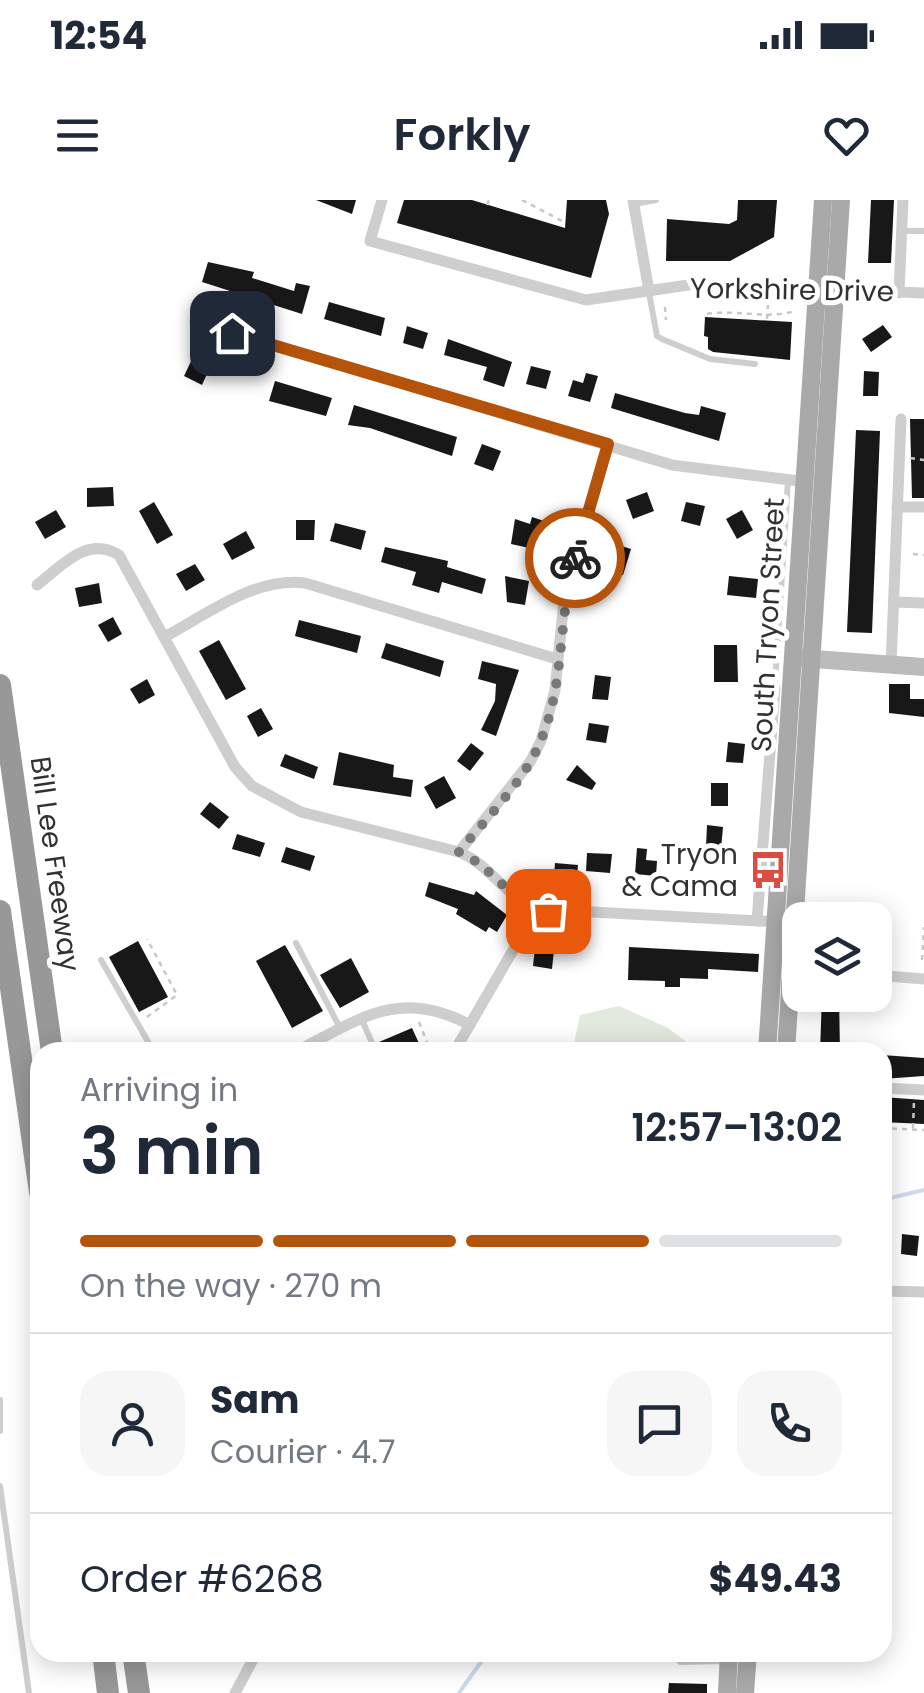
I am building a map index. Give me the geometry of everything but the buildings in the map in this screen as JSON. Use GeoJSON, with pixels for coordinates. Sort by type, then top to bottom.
{"type":"FeatureCollection","features":[{"type":"Feature","properties":{"kind":"highway","name":"Bill Lee Freeway"},"geometry":{"type":"LineString","coordinates":[[0,685],[51,1042]]}},
{"type":"Feature","properties":{"kind":"highway"},"geometry":{"type":"LineString","coordinates":[[0,911],[30,1122]]}},
{"type":"Feature","properties":{"kind":"highway"},"geometry":{"type":"LineString","coordinates":[[104,1662],[108,1693]]}},
{"type":"Feature","properties":{"kind":"highway"},"geometry":{"type":"LineString","coordinates":[[134,1662],[138,1693]]}},
{"type":"Feature","properties":{"kind":"main road","name":"South Tryon Street"},"geometry":{"type":"LineString","coordinates":[[823,200],[826,292]]}},
{"type":"Feature","properties":{"kind":"main road","name":"South Tryon Street"},"geometry":{"type":"LineString","coordinates":[[787,902],[803,658],[804,482],[841,200]]}},
{"type":"Feature","properties":{"kind":"main road","name":"South Tryon Street"},"geometry":{"type":"LineString","coordinates":[[770,1042],[782,992]]}},
{"type":"Feature","properties":{"kind":"main road","name":"South Tryon Street"},"geometry":{"type":"LineString","coordinates":[[786,1042],[787,1012]]}},
{"type":"Feature","properties":{"kind":"main road"},"geometry":{"type":"LineString","coordinates":[[726,1693],[729,1662]]}},
{"type":"Feature","properties":{"kind":"main road"},"geometry":{"type":"LineString","coordinates":[[745,1693],[747,1662]]}},
{"type":"Feature","properties":{"kind":"street","name":"Yorkshire Drive"},"geometry":{"type":"LineString","coordinates":[[382,200],[370,241],[574,298],[599,300],[704,284],[826,292],[924,293]]}},
{"type":"Feature","properties":{"kind":"street"},"geometry":{"type":"LineString","coordinates":[[898,293],[903,200]]}},
{"type":"Feature","properties":{"kind":"street"},"geometry":{"type":"LineString","coordinates":[[633,202],[649,292]]}},
{"type":"Feature","properties":{"kind":"street"},"geometry":{"type":"LineString","coordinates":[[195,322],[688,468],[804,482]]}},
{"type":"Feature","properties":{"kind":"street"},"geometry":{"type":"LineString","coordinates":[[891,665],[901,419]]}},
{"type":"Feature","properties":{"kind":"street"},"geometry":{"type":"LineString","coordinates":[[459,852],[530,762],[541,742],[550,715],[568,583],[608,444]]}},
{"type":"Feature","properties":{"kind":"street"},"geometry":{"type":"LineString","coordinates":[[897,506],[924,506]]}},
{"type":"Feature","properties":{"kind":"street"},"geometry":{"type":"LineString","coordinates":[[37,586],[85,549],[104,547],[127,564],[235,768],[259,792],[316,816],[459,852],[480,861],[517,898],[537,909],[782,922]]}},
{"type":"Feature","properties":{"kind":"street"},"geometry":{"type":"LineString","coordinates":[[166,636],[246,593],[285,580],[305,582],[558,660]]}},
{"type":"Feature","properties":{"kind":"street"},"geometry":{"type":"LineString","coordinates":[[894,602],[924,602]]}},
{"type":"Feature","properties":{"kind":"street"},"geometry":{"type":"LineString","coordinates":[[803,658],[924,667]]}},
{"type":"Feature","properties":{"kind":"street"},"geometry":{"type":"LineString","coordinates":[[757,921],[775,685]]}},
{"type":"Feature","properties":{"kind":"street"},"geometry":{"type":"LineString","coordinates":[[460,1042],[537,909]]}},
{"type":"Feature","properties":{"kind":"street"},"geometry":{"type":"LineString","coordinates":[[892,977],[924,979]]}},
{"type":"Feature","properties":{"kind":"street"},"geometry":{"type":"LineString","coordinates":[[315,1042],[362,1020],[416,1005],[444,1011],[470,1025]]}},
{"type":"Feature","properties":{"kind":"street"},"geometry":{"type":"LineString","coordinates":[[892,1090],[919,1094]]}},
{"type":"Feature","properties":{"kind":"street"},"geometry":{"type":"LineString","coordinates":[[892,1291],[924,1292]]}},
{"type":"Feature","properties":{"kind":"street"},"geometry":{"type":"LineString","coordinates":[[235,1693],[252,1662]]}},
{"type":"Feature","properties":{"kind":"lane"},"geometry":{"type":"LineString","coordinates":[[633,202],[656,200]]}},
{"type":"Feature","properties":{"kind":"lane"},"geometry":{"type":"LineString","coordinates":[[902,231],[924,231]]}},
{"type":"Feature","properties":{"kind":"lane"},"geometry":{"type":"LineString","coordinates":[[649,292],[657,336],[710,358],[755,364]]}},
{"type":"Feature","properties":{"kind":"lane"},"geometry":{"type":"LineString","coordinates":[[775,685],[804,482]]}},
{"type":"Feature","properties":{"kind":"lane"},"geometry":{"type":"LineString","coordinates":[[296,943],[340,1029]]}},
{"type":"Feature","properties":{"kind":"lane"},"geometry":{"type":"LineString","coordinates":[[101,960],[148,1042]]}},
{"type":"Feature","properties":{"kind":"lane"},"geometry":{"type":"LineString","coordinates":[[362,1020],[372,1042]]}},
{"type":"Feature","properties":{"kind":"lane"},"geometry":{"type":"LineString","coordinates":[[0,1400],[4,1420],[0,1431]]}},
{"type":"Feature","properties":{"kind":"lane"},"geometry":{"type":"LineString","coordinates":[[0,1486],[30,1693]]}},
{"type":"Feature","properties":{"kind":"path"},"geometry":{"type":"LineString","coordinates":[[522,200],[566,222]]}},
{"type":"Feature","properties":{"kind":"path"},"geometry":{"type":"LineString","coordinates":[[767,317],[768,306]]}},
{"type":"Feature","properties":{"kind":"path"},"geometry":{"type":"LineString","coordinates":[[665,307],[666,320]]}},
{"type":"Feature","properties":{"kind":"path"},"geometry":{"type":"LineString","coordinates":[[707,314],[719,311],[767,317],[795,311]]}},
{"type":"Feature","properties":{"kind":"path"},"geometry":{"type":"LineString","coordinates":[[908,458],[924,460]]}},
{"type":"Feature","properties":{"kind":"path"},"geometry":{"type":"LineString","coordinates":[[913,554],[924,554]]}},
{"type":"Feature","properties":{"kind":"path"},"geometry":{"type":"LineString","coordinates":[[922,960],[924,927]]}},
{"type":"Feature","properties":{"kind":"path"},"geometry":{"type":"LineString","coordinates":[[142,1021],[177,995],[147,940]]}},
{"type":"Feature","properties":{"kind":"path"},"geometry":{"type":"LineString","coordinates":[[419,1022],[427,1042]]}},
{"type":"Feature","properties":{"kind":"path"},"geometry":{"type":"LineString","coordinates":[[913,1130],[919,1094]]}},
{"type":"Feature","properties":{"kind":"path"},"geometry":{"type":"LineString","coordinates":[[892,1129],[924,1130]]}},
{"type":"Feature","properties":{"kind":"shaded area"},"geometry":{"type":"Polygon","coordinates":[[[619,1006],[668,1028],[687,1042],[574,1042],[580,1015],[619,1006]]]}},
{"type":"Feature","properties":{"kind":"waterway"},"geometry":{"type":"LineString","coordinates":[[892,1198],[924,1190]]}},
{"type":"Feature","properties":{"kind":"waterway"},"geometry":{"type":"LineString","coordinates":[[459,1693],[481,1662]]}},
{"type":"Feature","properties":{"kind":"way so far"},"geometry":{"type":"LineString","coordinates":[[548,911],[526,906],[480,861],[459,852],[530,762],[541,742],[550,715],[564,600],[575,558]]}},
{"type":"Feature","properties":{"kind":"place","name":"Tryon & Cama"},"geometry":{"type":"Point","coordinates":[768,870]}},
{"type":"Feature","properties":{"kind":"route"},"geometry":{"type":"LineString","coordinates":[[232,333],[608,444],[575,558]]}}]}
